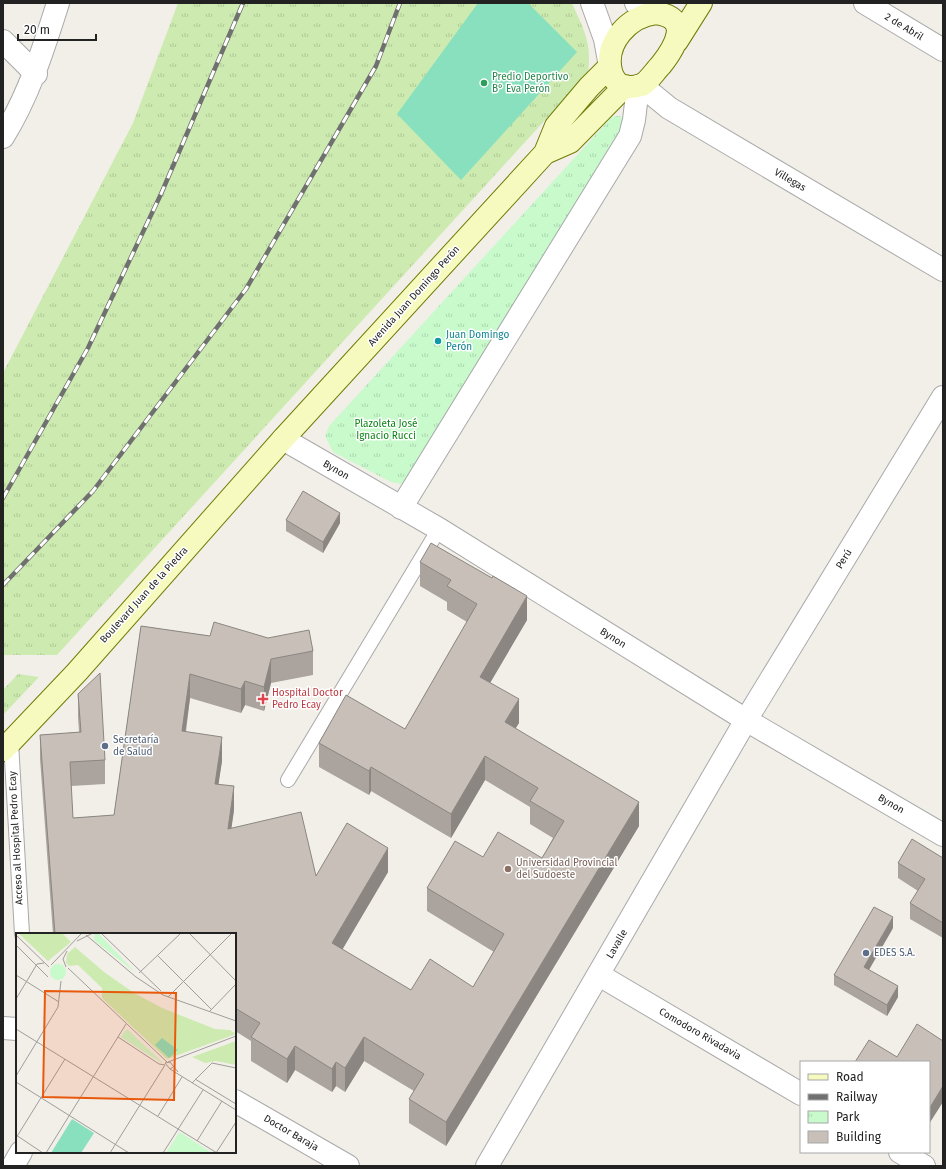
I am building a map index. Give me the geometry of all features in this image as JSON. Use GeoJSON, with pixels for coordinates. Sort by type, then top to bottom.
{"type":"FeatureCollection","features":[{"type":"Feature","properties":{"kind":"main road"},"geometry":{"type":"LineString","coordinates":[[677,42],[677,27],[674,19],[668,14],[652,8],[644,16],[625,28],[611,46],[609,64],[612,76],[620,85],[635,86],[652,76],[669,54],[677,42],[701,3]]}},
{"type":"Feature","properties":{"kind":"main road","name":"Avenida Juan Domingo Perón"},"geometry":{"type":"LineString","coordinates":[[283,439],[545,153],[556,126],[609,64]]}},
{"type":"Feature","properties":{"kind":"main road","name":"Avenida Juan Domingo Perón"},"geometry":{"type":"LineString","coordinates":[[545,153],[570,142],[635,86]]}},
{"type":"Feature","properties":{"kind":"main road","name":"Boulevard Juan de la Piedra"},"geometry":{"type":"LineString","coordinates":[[7,746],[76,672],[283,439]]}},
{"type":"Feature","properties":{"kind":"street"},"geometry":{"type":"LineString","coordinates":[[3,137],[18,112],[36,74],[58,3]]}},
{"type":"Feature","properties":{"kind":"street"},"geometry":{"type":"LineString","coordinates":[[592,3],[605,39],[609,64]]}},
{"type":"Feature","properties":{"kind":"street","name":"2 de Abril"},"geometry":{"type":"LineString","coordinates":[[865,3],[943,50]]}},
{"type":"Feature","properties":{"kind":"street"},"geometry":{"type":"LineString","coordinates":[[3,41],[36,74]]}},
{"type":"Feature","properties":{"kind":"street"},"geometry":{"type":"LineString","coordinates":[[3,110],[36,74]]}},
{"type":"Feature","properties":{"kind":"street"},"geometry":{"type":"LineString","coordinates":[[401,508],[630,136],[634,120],[635,86]]}},
{"type":"Feature","properties":{"kind":"street","name":"Villegas"},"geometry":{"type":"LineString","coordinates":[[635,86],[669,108],[943,270]]}},
{"type":"Feature","properties":{"kind":"street","name":"Perú"},"geometry":{"type":"LineString","coordinates":[[746,720],[943,397]]}},
{"type":"Feature","properties":{"kind":"street","name":"Bynon"},"geometry":{"type":"LineString","coordinates":[[283,439],[439,530],[746,720],[943,835]]}},
{"type":"Feature","properties":{"kind":"street","name":"Lavalle"},"geometry":{"type":"LineString","coordinates":[[487,1166],[746,720]]}},
{"type":"Feature","properties":{"kind":"street","name":"Comodoro Rivadavia"},"geometry":{"type":"LineString","coordinates":[[599,975],[800,1093]]}},
{"type":"Feature","properties":{"kind":"street","name":"Doctor Baraja"},"geometry":{"type":"LineString","coordinates":[[236,1102],[348,1166]]}},
{"type":"Feature","properties":{"kind":"street"},"geometry":{"type":"LineString","coordinates":[[13,1166],[20,1153]]}},
{"type":"Feature","properties":{"kind":"street"},"geometry":{"type":"LineString","coordinates":[[902,1153],[924,1166]]}},
{"type":"Feature","properties":{"kind":"lane"},"geometry":{"type":"LineString","coordinates":[[288,780],[439,530]]}},
{"type":"Feature","properties":{"kind":"lane","name":"Acceso al Hospital Pedro Ecay"},"geometry":{"type":"LineString","coordinates":[[7,746],[22,933]]}},
{"type":"Feature","properties":{"kind":"green space"},"geometry":{"type":"Polygon","coordinates":[[[178,3],[572,3],[588,45],[588,73],[57,655],[3,655],[3,373],[133,123],[178,3]]]}},
{"type":"Feature","properties":{"kind":"green space","name":"Predio Deportivo B° Eva Perón"},"geometry":{"type":"Polygon","coordinates":[[[478,3],[528,3],[577,52],[461,180],[397,114],[478,3]]]}},
{"type":"Feature","properties":{"kind":"green space","name":"Plazoleta José Ignacio Rucci"},"geometry":{"type":"Polygon","coordinates":[[[621,116],[624,123],[410,476],[401,484],[391,482],[333,452],[325,436],[329,426],[611,118],[621,116]]]}},
{"type":"Feature","properties":{"kind":"green space"},"geometry":{"type":"Polygon","coordinates":[[[18,674],[39,677],[3,715],[3,690],[18,674]]]}},
{"type":"Feature","properties":{"kind":"building"},"geometry":{"type":"Polygon","coordinates":[[[303,491],[340,513],[323,542],[286,520],[303,491]]]}},
{"type":"Feature","properties":{"kind":"building"},"geometry":{"type":"Polygon","coordinates":[[[431,543],[527,596],[480,677],[519,699],[505,722],[639,802],[446,1122],[409,1099],[424,1074],[364,1037],[345,1068],[336,1062],[332,1069],[295,1046],[287,1059],[251,1037],[260,1023],[236,1009],[236,933],[55,933],[40,735],[81,732],[78,694],[100,673],[105,760],[70,762],[73,818],[114,815],[141,626],[210,636],[214,622],[268,638],[309,630],[313,651],[271,659],[264,687],[245,681],[241,689],[190,674],[182,731],[222,737],[215,784],[234,786],[228,829],[301,812],[316,876],[347,823],[388,848],[332,943],[411,990],[430,959],[473,987],[504,934],[427,888],[455,841],[483,857],[498,832],[542,858],[564,821],[530,801],[538,788],[485,756],[451,814],[371,767],[369,771],[319,743],[346,695],[405,729],[477,604],[447,586],[451,580],[420,562],[431,543]]]}},
{"type":"Feature","properties":{"kind":"building","name":"EDES S.A."},"geometry":{"type":"Polygon","coordinates":[[[912,839],[943,858],[943,923],[910,903],[925,879],[898,863],[912,839]]]}},
{"type":"Feature","properties":{"kind":"building","name":"EDES S.A."},"geometry":{"type":"Polygon","coordinates":[[[874,907],[893,917],[864,967],[898,986],[887,1005],[834,975],[874,907]]]}},
{"type":"Feature","properties":{"kind":"building"},"geometry":{"type":"Polygon","coordinates":[[[917,1024],[943,1041],[943,1086],[930,1107],[930,1061],[856,1061],[869,1040],[897,1057],[917,1024]]]}},
{"type":"Feature","properties":{"kind":"railway"},"geometry":{"type":"LineString","coordinates":[[3,498],[88,348],[161,194],[243,3]]}},
{"type":"Feature","properties":{"kind":"railway"},"geometry":{"type":"LineString","coordinates":[[3,585],[93,491],[246,289],[376,66],[400,3]]}},
{"type":"Feature","properties":{"kind":"place","name":"Predio Deportivo B° Eva Perón"},"geometry":{"type":"Point","coordinates":[484,83]}},
{"type":"Feature","properties":{"kind":"place","name":"Juan Domingo Perón"},"geometry":{"type":"Point","coordinates":[438,341]}},
{"type":"Feature","properties":{"kind":"place","name":"Hospital Doctor Pedro Ecay"},"geometry":{"type":"Point","coordinates":[263,699]}},
{"type":"Feature","properties":{"kind":"place","name":"Secretaría de Salud"},"geometry":{"type":"Point","coordinates":[105,746]}},
{"type":"Feature","properties":{"kind":"place","name":"Universidad Provincial del Sudoeste"},"geometry":{"type":"Point","coordinates":[508,869]}},
{"type":"Feature","properties":{"kind":"place","name":"EDES S.A."},"geometry":{"type":"Point","coordinates":[866,953]}}]}
